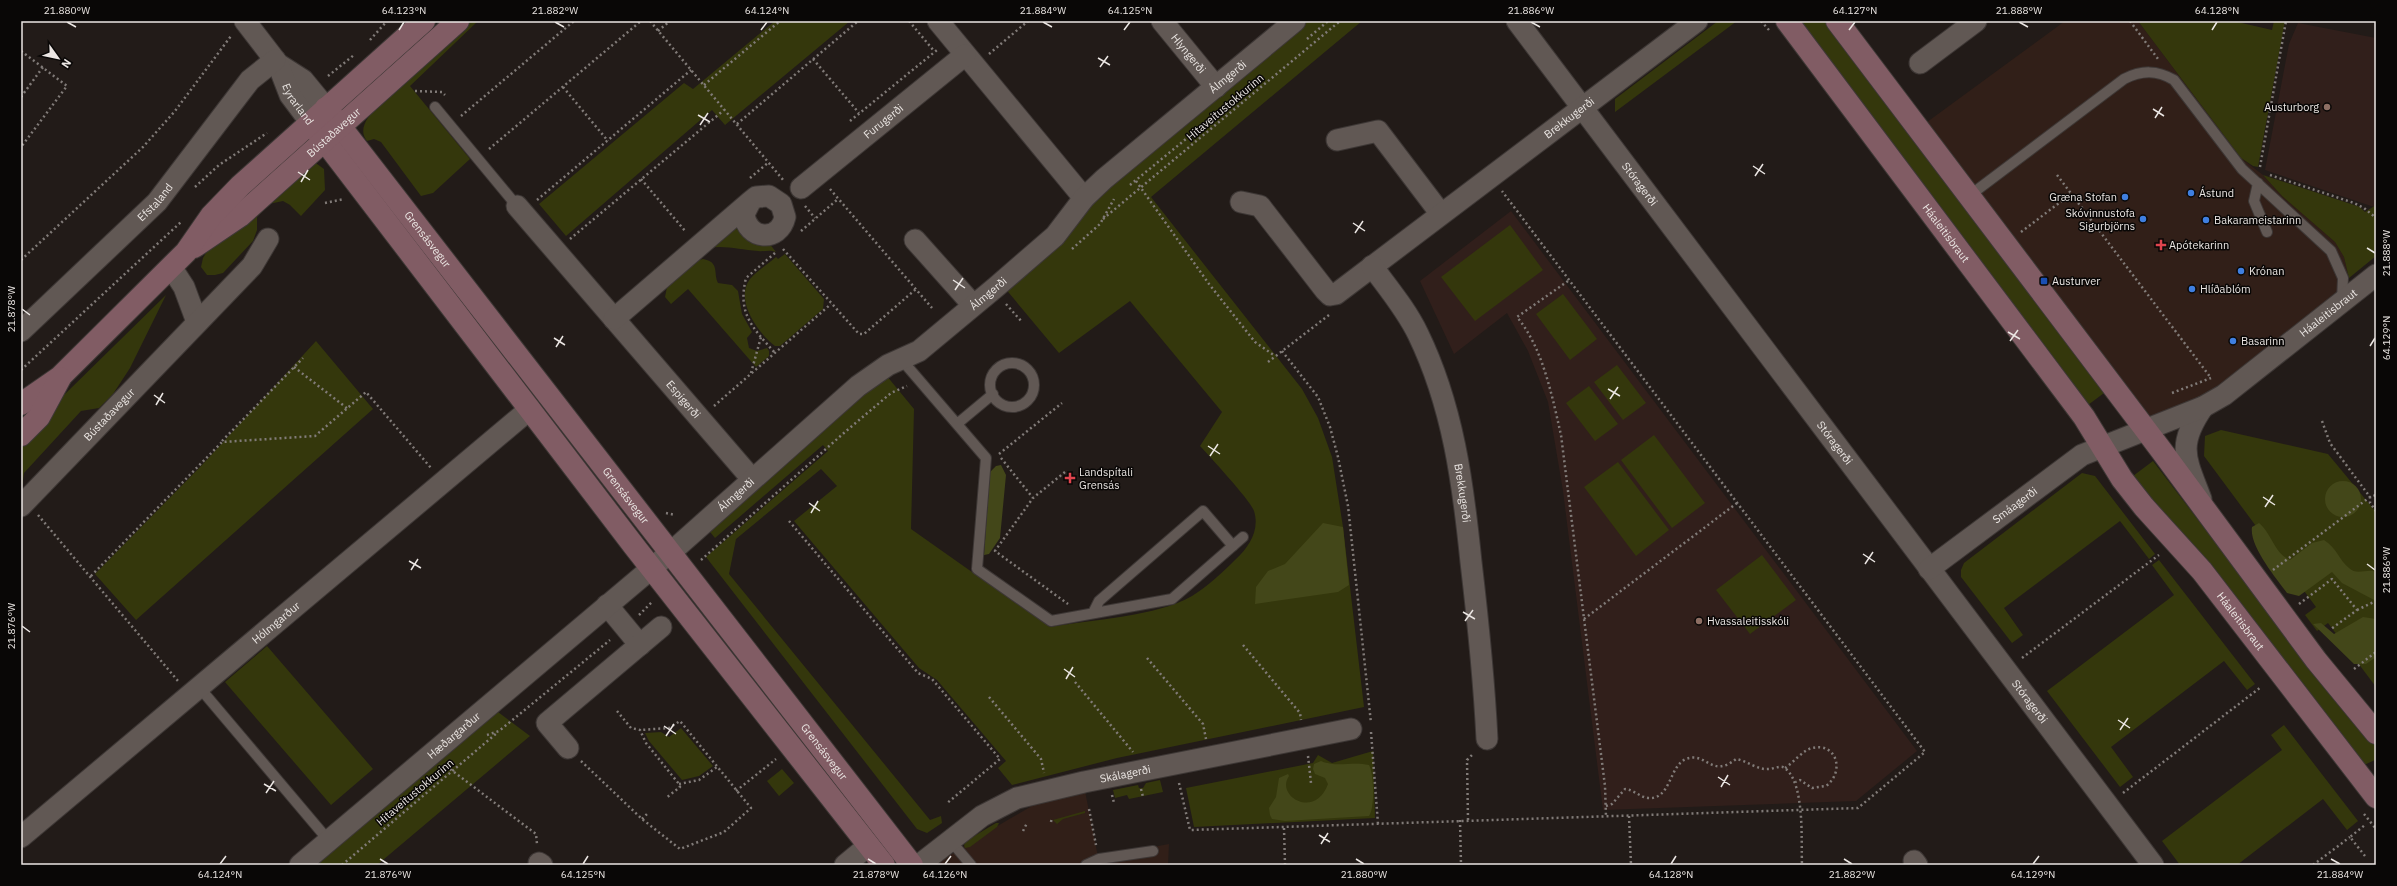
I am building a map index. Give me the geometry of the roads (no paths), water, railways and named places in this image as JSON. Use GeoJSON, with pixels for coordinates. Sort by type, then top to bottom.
{"type":"FeatureCollection","features":[{"type":"Feature","properties":{"kind":"main road","name":"Bústaðavegur"},"geometry":{"type":"LineString","coordinates":[[21,404],[60,377],[186,252],[211,216],[240,186],[424,21]]}},
{"type":"Feature","properties":{"kind":"main road","name":"Bústaðavegur"},"geometry":{"type":"LineString","coordinates":[[186,252],[240,216],[458,21]]}},
{"type":"Feature","properties":{"kind":"main road","name":"Háaleitisbraut"},"geometry":{"type":"LineString","coordinates":[[1787,21],[2078,409],[2122,479],[2144,507],[2202,571],[2375,793]]}},
{"type":"Feature","properties":{"kind":"main road"},"geometry":{"type":"LineString","coordinates":[[1837,21],[2206,511],[2329,678],[2351,701],[2376,734]]}},
{"type":"Feature","properties":{"kind":"main road","name":"Eyrarland"},"geometry":{"type":"LineString","coordinates":[[326,108],[332,134]]}},
{"type":"Feature","properties":{"kind":"main road","name":"Eyrarland"},"geometry":{"type":"LineString","coordinates":[[310,123],[332,134]]}},
{"type":"Feature","properties":{"kind":"main road","name":"Grensásvegur"},"geometry":{"type":"LineString","coordinates":[[332,134],[530,409],[884,865]]}},
{"type":"Feature","properties":{"kind":"main road","name":"Grensásvegur"},"geometry":{"type":"LineString","coordinates":[[332,134],[504,336],[912,865]]}},
{"type":"Feature","properties":{"kind":"main road","name":"Bústaðavegur"},"geometry":{"type":"LineString","coordinates":[[21,435],[39,417],[60,377]]}},
{"type":"Feature","properties":{"kind":"street"},"geometry":{"type":"LineString","coordinates":[[938,21],[1084,198]]}},
{"type":"Feature","properties":{"kind":"street","name":"Hlyngerði"},"geometry":{"type":"LineString","coordinates":[[1162,21],[1216,87]]}},
{"type":"Feature","properties":{"kind":"street","name":"Álmgerði"},"geometry":{"type":"LineString","coordinates":[[670,552],[858,386],[888,365],[919,351],[1055,236],[1084,198],[1295,21]]}},
{"type":"Feature","properties":{"kind":"street","name":"Stóragerði"},"geometry":{"type":"LineString","coordinates":[[1517,21],[2153,865]]}},
{"type":"Feature","properties":{"kind":"street","name":"Brekkugerði"},"geometry":{"type":"LineString","coordinates":[[1241,202],[1260,206],[1330,295],[1336,294],[1697,21]]}},
{"type":"Feature","properties":{"kind":"street"},"geometry":{"type":"LineString","coordinates":[[1920,63],[1976,21]]}},
{"type":"Feature","properties":{"kind":"street","name":"Eyrarland"},"geometry":{"type":"LineString","coordinates":[[239,27],[276,62],[303,80],[326,108]]}},
{"type":"Feature","properties":{"kind":"street","name":"Furugerði"},"geometry":{"type":"LineString","coordinates":[[796,191],[970,60]]}},
{"type":"Feature","properties":{"kind":"street","name":"Eyrarland"},"geometry":{"type":"LineString","coordinates":[[276,62],[290,94],[310,123]]}},
{"type":"Feature","properties":{"kind":"street","name":"Efstaland"},"geometry":{"type":"LineString","coordinates":[[21,331],[157,202],[250,80],[276,62]]}},
{"type":"Feature","properties":{"kind":"street"},"geometry":{"type":"LineString","coordinates":[[1337,140],[1378,131],[1441,214]]}},
{"type":"Feature","properties":{"kind":"street"},"geometry":{"type":"LineString","coordinates":[[614,319],[750,202]]}},
{"type":"Feature","properties":{"kind":"street","name":"Espigerði"},"geometry":{"type":"LineString","coordinates":[[520,210],[752,479]]}},
{"type":"Feature","properties":{"kind":"street","name":"Bústaðavegur"},"geometry":{"type":"LineString","coordinates":[[28,509],[197,322],[252,266],[268,239]]}},
{"type":"Feature","properties":{"kind":"street"},"geometry":{"type":"LineString","coordinates":[[915,240],[973,305]]}},
{"type":"Feature","properties":{"kind":"street","name":"Brekkugerði"},"geometry":{"type":"LineString","coordinates":[[1372,266],[1406,313],[1418,334],[1443,397],[1452,431],[1466,505],[1483,675],[1487,739]]}},
{"type":"Feature","properties":{"kind":"street"},"geometry":{"type":"LineString","coordinates":[[171,267],[184,287],[197,322]]}},
{"type":"Feature","properties":{"kind":"street","name":"Háaleitisbraut"},"geometry":{"type":"LineString","coordinates":[[2103,447],[2203,407],[2224,395],[2376,275]]}},
{"type":"Feature","properties":{"kind":"street"},"geometry":{"type":"LineString","coordinates":[[2203,407],[2188,433],[2185,450],[2186,458],[2206,511]]}},
{"type":"Feature","properties":{"kind":"street","name":"Hólmgarður"},"geometry":{"type":"LineString","coordinates":[[21,837],[530,409]]}},
{"type":"Feature","properties":{"kind":"street","name":"Smáagerði"},"geometry":{"type":"LineString","coordinates":[[1929,569],[2075,460],[2103,447]]}},
{"type":"Feature","properties":{"kind":"street","name":"Hæðargarður"},"geometry":{"type":"LineString","coordinates":[[300,865],[670,552]]}},
{"type":"Feature","properties":{"kind":"street"},"geometry":{"type":"LineString","coordinates":[[607,605],[640,645]]}},
{"type":"Feature","properties":{"kind":"street"},"geometry":{"type":"LineString","coordinates":[[568,748],[547,723],[661,627]]}},
{"type":"Feature","properties":{"kind":"street","name":"Skálagerði"},"geometry":{"type":"LineString","coordinates":[[919,865],[982,816],[1017,798],[1084,782],[1351,729]]}},
{"type":"Feature","properties":{"kind":"street"},"geometry":{"type":"LineString","coordinates":[[845,865],[868,846]]}},
{"type":"Feature","properties":{"kind":"lane"},"geometry":{"type":"LineString","coordinates":[[1969,196],[2124,79],[2140,73],[2157,73],[2174,80],[2242,169],[2331,251],[2343,278],[2341,303]]}},
{"type":"Feature","properties":{"kind":"lane"},"geometry":{"type":"LineString","coordinates":[[435,107],[520,210]]}},
{"type":"Feature","properties":{"kind":"lane"},"geometry":{"type":"LineString","coordinates":[[2258,183],[2254,201],[2267,232]]}},
{"type":"Feature","properties":{"kind":"lane"},"geometry":{"type":"LineString","coordinates":[[901,359],[986,458],[977,569],[1050,620],[1172,599],[1243,538]]}},
{"type":"Feature","properties":{"kind":"lane"},"geometry":{"type":"LineString","coordinates":[[1019,363],[1031,373],[1034,380],[1032,395],[1021,405],[1006,406],[999,402],[993,394],[990,382],[993,374],[1004,364],[1019,363]]}},
{"type":"Feature","properties":{"kind":"lane"},"geometry":{"type":"LineString","coordinates":[[957,424],[993,394]]}},
{"type":"Feature","properties":{"kind":"lane"},"geometry":{"type":"LineString","coordinates":[[1093,613],[1099,601],[1203,511],[1233,546]]}},
{"type":"Feature","properties":{"kind":"lane"},"geometry":{"type":"LineString","coordinates":[[194,691],[329,841]]}},
{"type":"Feature","properties":{"kind":"lane"},"geometry":{"type":"LineString","coordinates":[[950,840],[971,865]]}},
{"type":"Feature","properties":{"kind":"lane"},"geometry":{"type":"LineString","coordinates":[[1086,865],[1099,859],[1119,861],[1153,851]]}},
{"type":"Feature","properties":{"kind":"place","name":"Austurborg"},"geometry":{"type":"Point","coordinates":[2327,107]}},
{"type":"Feature","properties":{"kind":"place","name":"Ástund"},"geometry":{"type":"Point","coordinates":[2191,193]}},
{"type":"Feature","properties":{"kind":"place","name":"Græna Stofan"},"geometry":{"type":"Point","coordinates":[2125,197]}},
{"type":"Feature","properties":{"kind":"place","name":"Skóvinnustofa Sigurbjörns"},"geometry":{"type":"Point","coordinates":[2143,219]}},
{"type":"Feature","properties":{"kind":"place","name":"Bakarameistarinn"},"geometry":{"type":"Point","coordinates":[2206,220]}},
{"type":"Feature","properties":{"kind":"place","name":"Apótekarinn"},"geometry":{"type":"Point","coordinates":[2161,245]}},
{"type":"Feature","properties":{"kind":"place","name":"Krónan"},"geometry":{"type":"Point","coordinates":[2241,271]}},
{"type":"Feature","properties":{"kind":"place","name":"Austurver"},"geometry":{"type":"Point","coordinates":[2044,281]}},
{"type":"Feature","properties":{"kind":"place","name":"Hlíðablóm"},"geometry":{"type":"Point","coordinates":[2192,289]}},
{"type":"Feature","properties":{"kind":"place","name":"Basarinn"},"geometry":{"type":"Point","coordinates":[2233,341]}},
{"type":"Feature","properties":{"kind":"place","name":"Landspítali Grensás"},"geometry":{"type":"Point","coordinates":[1070,478]}},
{"type":"Feature","properties":{"kind":"place","name":"Hvassaleitisskóli"},"geometry":{"type":"Point","coordinates":[1699,621]}}]}
